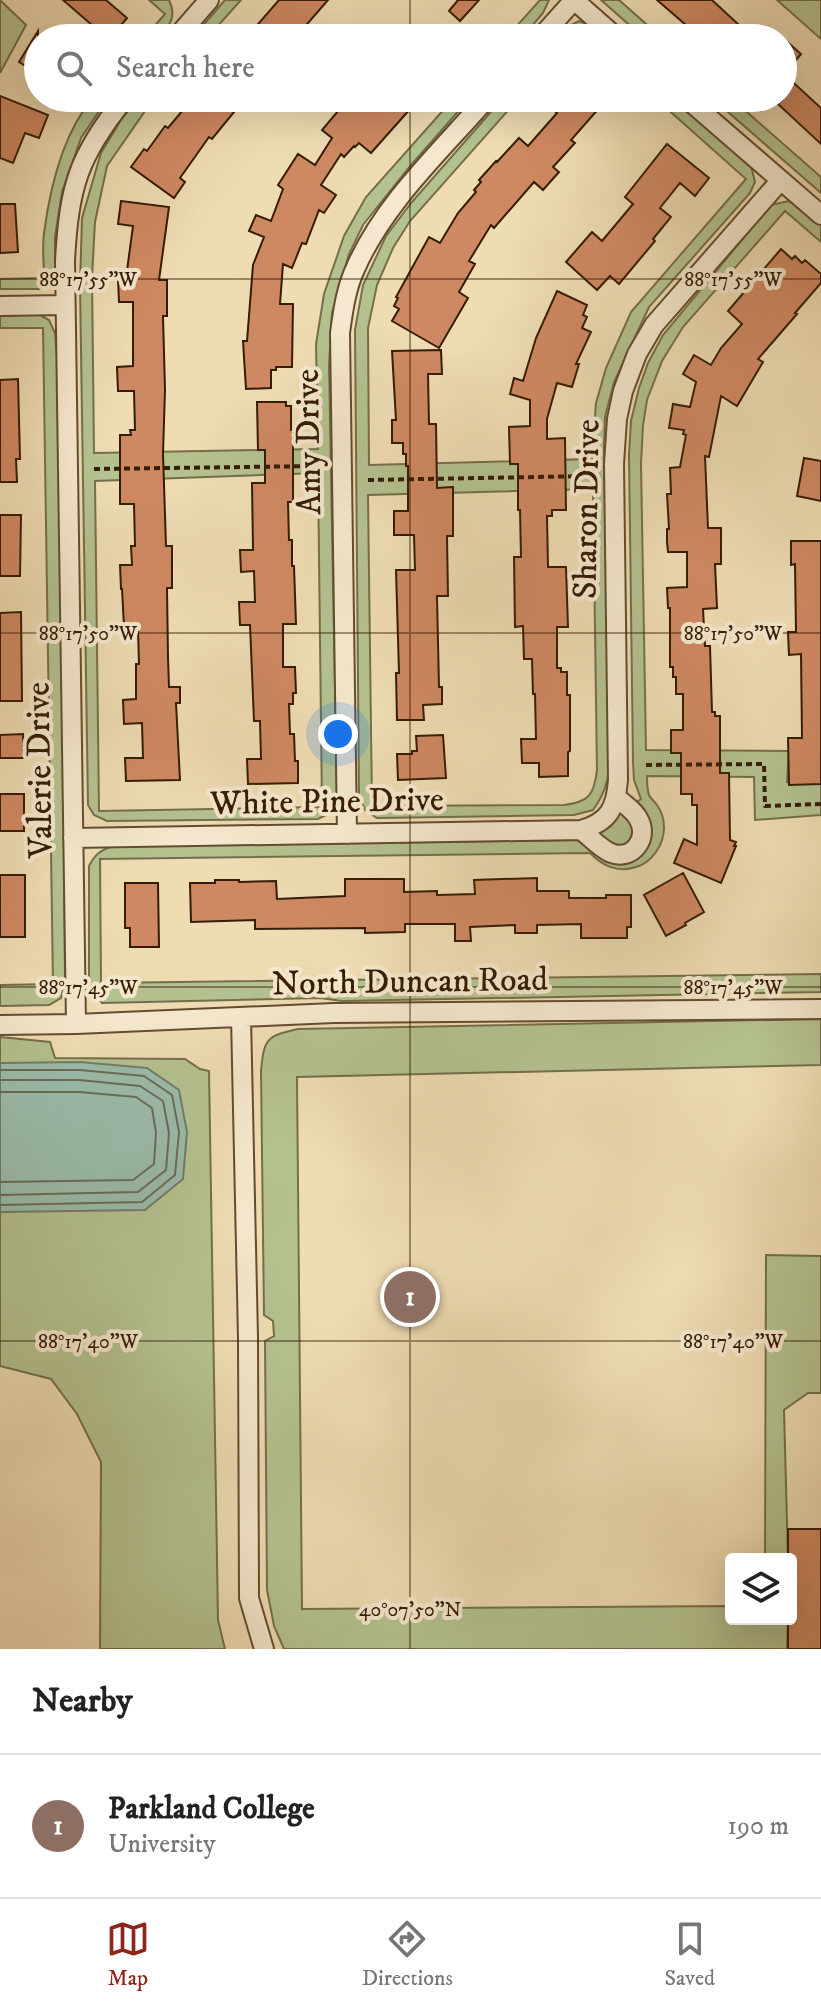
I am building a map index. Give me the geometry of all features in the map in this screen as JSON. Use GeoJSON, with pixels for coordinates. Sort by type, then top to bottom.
{"type":"FeatureCollection","features":[{"type":"Feature","properties":{"kind":"street"},"geometry":{"type":"LineString","coordinates":[[182,0],[203,7],[188,24]]}},
{"type":"Feature","properties":{"kind":"street"},"geometry":{"type":"LineString","coordinates":[[553,24],[574,0],[601,24]]}},
{"type":"Feature","properties":{"kind":"street","name":"Valerie Drive"},"geometry":{"type":"LineString","coordinates":[[76,1024],[66,233],[73,189],[83,160],[114,112]]}},
{"type":"Feature","properties":{"kind":"street","name":"Amy Drive"},"geometry":{"type":"LineString","coordinates":[[347,834],[340,333],[344,302],[355,269],[374,233],[475,112]]}},
{"type":"Feature","properties":{"kind":"street"},"geometry":{"type":"LineString","coordinates":[[702,112],[821,215]]}},
{"type":"Feature","properties":{"kind":"street","name":"Sharon Drive"},"geometry":{"type":"LineString","coordinates":[[604,820],[617,798],[619,733],[614,464],[617,419],[623,391],[637,354],[654,325],[780,181]]}},
{"type":"Feature","properties":{"kind":"street"},"geometry":{"type":"LineString","coordinates":[[0,306],[65,305]]}},
{"type":"Feature","properties":{"kind":"street"},"geometry":{"type":"LineString","coordinates":[[581,830],[609,852],[619,855],[633,852],[642,833],[641,822],[617,798]]}},
{"type":"Feature","properties":{"kind":"street","name":"White Pine Drive"},"geometry":{"type":"LineString","coordinates":[[73,838],[581,830],[604,820]]}},
{"type":"Feature","properties":{"kind":"street","name":"North Duncan Road"},"geometry":{"type":"LineString","coordinates":[[0,1025],[334,1013],[821,1009]]}},
{"type":"Feature","properties":{"kind":"street"},"geometry":{"type":"LineString","coordinates":[[241,1017],[248,1338],[249,1598],[264,1649]]}},
{"type":"Feature","properties":{"kind":"path"},"geometry":{"type":"LineString","coordinates":[[94,469],[318,466]]}},
{"type":"Feature","properties":{"kind":"path"},"geometry":{"type":"LineString","coordinates":[[368,480],[593,476]]}},
{"type":"Feature","properties":{"kind":"path"},"geometry":{"type":"LineString","coordinates":[[646,765],[764,764],[765,806],[821,804]]}},
{"type":"Feature","properties":{"kind":"green space"},"geometry":{"type":"Polygon","coordinates":[[[0,0],[25,24],[0,73],[0,0]]]}},
{"type":"Feature","properties":{"kind":"green space"},"geometry":{"type":"Polygon","coordinates":[[[149,0],[169,0],[171,6],[169,24],[156,24],[165,14],[149,0]]]}},
{"type":"Feature","properties":{"kind":"green space"},"geometry":{"type":"Polygon","coordinates":[[[225,0],[241,0],[220,24],[204,24],[225,0]]]}},
{"type":"Feature","properties":{"kind":"green space"},"geometry":{"type":"Polygon","coordinates":[[[540,0],[549,0],[534,24],[519,24],[540,0]]]}},
{"type":"Feature","properties":{"kind":"green space"},"geometry":{"type":"Polygon","coordinates":[[[601,0],[619,0],[646,24],[628,24],[601,0]]]}},
{"type":"Feature","properties":{"kind":"green space"},"geometry":{"type":"Polygon","coordinates":[[[777,0],[821,0],[821,39],[777,0]]]}},
{"type":"Feature","properties":{"kind":"green space"},"geometry":{"type":"Polygon","coordinates":[[[82,112],[99,112],[81,138],[62,192],[55,237],[55,270],[49,284],[39,289],[0,289],[0,279],[44,278],[43,239],[47,216],[59,162],[82,112]]]}},
{"type":"Feature","properties":{"kind":"green space"},"geometry":{"type":"Polygon","coordinates":[[[127,112],[144,112],[107,166],[95,222],[92,277],[94,453],[318,449],[316,344],[324,294],[344,236],[366,197],[442,112],[458,112],[363,225],[349,254],[332,313],[329,365],[337,796],[330,813],[318,819],[107,821],[94,815],[88,805],[80,285],[82,218],[101,153],[127,112]],[[318,473],[95,481],[99,811],[322,807],[318,473]]]}},
{"type":"Feature","properties":{"kind":"green space"},"geometry":{"type":"Polygon","coordinates":[[[491,112],[507,112],[410,221],[393,248],[377,285],[368,328],[369,465],[592,459],[596,403],[606,368],[631,312],[746,179],[671,112],[690,112],[751,166],[755,182],[750,193],[649,307],[614,382],[605,417],[610,748],[607,780],[593,810],[574,815],[377,818],[365,810],[359,796],[355,330],[363,285],[386,236],[491,112]],[[593,489],[368,495],[372,806],[564,805],[585,799],[594,786],[597,770],[593,489]]]}},
{"type":"Feature","properties":{"kind":"green space"},"geometry":{"type":"Polygon","coordinates":[[[728,112],[747,112],[821,177],[821,193],[728,112]]]}},
{"type":"Feature","properties":{"kind":"green space"},"geometry":{"type":"Polygon","coordinates":[[[789,201],[821,226],[821,242],[785,211],[683,327],[662,361],[647,400],[641,464],[646,750],[789,751],[787,782],[821,782],[821,815],[755,820],[754,777],[647,776],[649,795],[664,822],[663,835],[652,857],[642,865],[629,869],[611,867],[590,853],[100,859],[101,983],[821,974],[821,992],[102,1003],[91,988],[89,976],[89,866],[96,855],[113,846],[580,840],[641,799],[634,780],[633,762],[629,455],[631,421],[639,388],[663,335],[771,205],[789,201]]]}},
{"type":"Feature","properties":{"kind":"green space"},"geometry":{"type":"Polygon","coordinates":[[[38,314],[49,320],[55,333],[60,393],[65,978],[61,998],[49,1005],[0,1006],[0,985],[53,984],[43,328],[0,328],[0,316],[38,314]]]}},
{"type":"Feature","properties":{"kind":"green space"},"geometry":{"type":"Polygon","coordinates":[[[821,1019],[821,1065],[297,1077],[302,1609],[725,1606],[725,1625],[788,1625],[787,1649],[284,1649],[274,1626],[267,1590],[265,1341],[274,1336],[273,1321],[264,1315],[261,1071],[269,1041],[279,1034],[298,1029],[821,1019]]]}},
{"type":"Feature","properties":{"kind":"green space"},"geometry":{"type":"Polygon","coordinates":[[[0,1037],[50,1042],[55,1058],[185,1059],[209,1071],[218,1620],[225,1649],[100,1649],[101,1462],[77,1414],[51,1379],[0,1366],[0,1037]]]}},
{"type":"Feature","properties":{"kind":"green space"},"geometry":{"type":"Polygon","coordinates":[[[766,1255],[821,1256],[821,1393],[808,1393],[784,1410],[788,1553],[765,1553],[766,1255]]]}},
{"type":"Feature","properties":{"kind":"water"},"geometry":{"type":"Polygon","coordinates":[[[80,1062],[147,1068],[179,1090],[187,1132],[183,1179],[145,1210],[0,1212],[0,1063],[80,1062]]]}},
{"type":"Feature","properties":{"kind":"building"},"geometry":{"type":"Polygon","coordinates":[[[63,0],[106,0],[127,18],[122,24],[91,24],[63,0]]]}},
{"type":"Feature","properties":{"kind":"building"},"geometry":{"type":"Polygon","coordinates":[[[279,0],[328,0],[307,24],[258,24],[279,0]]]}},
{"type":"Feature","properties":{"kind":"building"},"geometry":{"type":"Polygon","coordinates":[[[458,0],[479,0],[460,21],[449,11],[458,0]]]}},
{"type":"Feature","properties":{"kind":"building"},"geometry":{"type":"Polygon","coordinates":[[[657,0],[712,0],[738,24],[685,24],[657,0]]]}},
{"type":"Feature","properties":{"kind":"building"},"geometry":{"type":"Polygon","coordinates":[[[797,86],[821,108],[821,144],[787,112],[797,112],[797,86]]]}},
{"type":"Feature","properties":{"kind":"building"},"geometry":{"type":"Polygon","coordinates":[[[0,96],[24,106],[24,112],[48,115],[39,138],[25,133],[13,163],[0,158],[0,96]]]}},
{"type":"Feature","properties":{"kind":"building"},"geometry":{"type":"Polygon","coordinates":[[[181,112],[234,112],[212,139],[209,137],[180,178],[185,182],[174,198],[131,167],[165,126],[168,128],[181,112]]]}},
{"type":"Feature","properties":{"kind":"building"},"geometry":{"type":"Polygon","coordinates":[[[337,112],[407,112],[371,153],[359,143],[344,157],[341,154],[321,185],[336,195],[324,213],[319,210],[306,244],[302,243],[292,268],[283,264],[280,304],[293,304],[292,367],[271,370],[271,388],[246,389],[243,341],[247,341],[253,265],[264,237],[249,231],[256,215],[271,221],[283,189],[278,185],[298,154],[315,165],[332,138],[322,130],[337,112]]]}},
{"type":"Feature","properties":{"kind":"building"},"geometry":{"type":"Polygon","coordinates":[[[596,112],[571,140],[575,143],[553,167],[559,172],[543,190],[534,182],[494,228],[491,225],[469,261],[475,264],[459,292],[468,298],[439,348],[392,321],[399,309],[394,306],[396,297],[429,237],[440,243],[458,213],[476,192],[474,190],[481,182],[479,180],[496,161],[519,138],[528,146],[557,113],[596,112]]]}},
{"type":"Feature","properties":{"kind":"building"},"geometry":{"type":"Polygon","coordinates":[[[667,144],[709,178],[695,196],[680,183],[660,208],[671,217],[653,239],[655,241],[619,284],[610,276],[597,290],[566,262],[592,232],[602,241],[633,204],[625,197],[667,144]]]}},
{"type":"Feature","properties":{"kind":"building"},"geometry":{"type":"Polygon","coordinates":[[[121,201],[169,207],[159,280],[167,280],[167,316],[163,316],[163,454],[166,546],[172,546],[172,588],[167,588],[168,657],[169,687],[180,687],[180,703],[176,703],[180,780],[126,781],[125,758],[143,758],[142,723],[124,724],[123,700],[136,699],[136,664],[139,664],[138,629],[124,627],[120,565],[132,565],[131,546],[135,546],[134,504],[120,504],[120,435],[131,435],[130,430],[135,430],[134,391],[118,391],[117,367],[133,366],[133,302],[119,302],[118,279],[126,278],[133,226],[118,224],[121,201]]]}},
{"type":"Feature","properties":{"kind":"building"},"geometry":{"type":"Polygon","coordinates":[[[0,204],[15,204],[18,252],[0,253],[0,204]]]}},
{"type":"Feature","properties":{"kind":"building"},"geometry":{"type":"Polygon","coordinates":[[[781,249],[792,259],[795,256],[802,263],[805,260],[821,274],[821,283],[758,359],[763,362],[737,406],[721,396],[709,457],[705,456],[708,528],[721,528],[721,564],[715,564],[717,608],[703,609],[705,646],[710,646],[712,712],[720,716],[720,773],[729,773],[730,840],[736,842],[721,883],[674,863],[684,839],[697,845],[697,805],[692,805],[692,794],[681,794],[681,753],[671,753],[671,730],[683,730],[683,694],[676,694],[676,677],[673,677],[673,667],[670,667],[667,588],[687,587],[687,552],[668,552],[670,468],[680,467],[686,435],[683,434],[684,430],[669,428],[673,404],[690,407],[696,382],[683,374],[694,355],[711,365],[742,324],[728,311],[781,249]]]}},
{"type":"Feature","properties":{"kind":"building"},"geometry":{"type":"Polygon","coordinates":[[[557,291],[587,305],[583,315],[587,317],[582,328],[591,332],[576,364],[579,364],[572,387],[557,383],[547,419],[547,439],[565,438],[566,510],[552,510],[552,516],[547,516],[548,567],[566,567],[568,627],[557,627],[557,668],[567,672],[570,751],[568,776],[539,777],[539,763],[522,763],[521,739],[536,739],[535,694],[532,659],[524,659],[523,626],[515,627],[514,557],[521,557],[520,510],[518,464],[510,464],[509,427],[530,426],[530,400],[510,394],[514,378],[523,381],[536,338],[557,291]]]}},
{"type":"Feature","properties":{"kind":"building"},"geometry":{"type":"Polygon","coordinates":[[[441,350],[442,374],[428,374],[429,424],[436,424],[437,488],[453,487],[453,536],[447,536],[448,596],[437,596],[442,704],[423,705],[424,720],[397,720],[396,570],[415,570],[414,535],[394,535],[394,511],[408,511],[408,466],[403,443],[392,443],[392,420],[396,420],[392,351],[441,350]]]}},
{"type":"Feature","properties":{"kind":"building"},"geometry":{"type":"Polygon","coordinates":[[[18,379],[20,459],[16,459],[17,482],[0,482],[0,380],[18,379]]]}},
{"type":"Feature","properties":{"kind":"building"},"geometry":{"type":"Polygon","coordinates":[[[257,402],[286,402],[286,406],[291,406],[293,502],[288,502],[296,624],[283,624],[283,667],[295,667],[296,693],[293,693],[293,704],[289,704],[290,734],[294,734],[295,761],[298,761],[298,783],[248,784],[247,759],[261,759],[260,721],[254,721],[250,625],[240,625],[239,602],[255,602],[254,571],[241,572],[240,550],[253,550],[252,483],[265,483],[265,450],[258,450],[257,402]]]}},
{"type":"Feature","properties":{"kind":"building"},"geometry":{"type":"Polygon","coordinates":[[[804,458],[821,461],[821,501],[797,496],[804,458]]]}},
{"type":"Feature","properties":{"kind":"building"},"geometry":{"type":"Polygon","coordinates":[[[0,515],[21,515],[20,576],[0,576],[0,515]]]}},
{"type":"Feature","properties":{"kind":"building"},"geometry":{"type":"Polygon","coordinates":[[[791,541],[821,541],[821,784],[789,785],[788,738],[802,738],[801,654],[789,655],[788,632],[796,632],[795,564],[791,565],[791,541]]]}},
{"type":"Feature","properties":{"kind":"building"},"geometry":{"type":"Polygon","coordinates":[[[21,612],[22,701],[0,701],[0,613],[21,612]]]}},
{"type":"Feature","properties":{"kind":"building"},"geometry":{"type":"Polygon","coordinates":[[[23,734],[24,758],[0,758],[0,735],[23,734]]]}},
{"type":"Feature","properties":{"kind":"building"},"geometry":{"type":"Polygon","coordinates":[[[443,735],[446,778],[398,780],[397,754],[417,751],[416,736],[443,735]]]}},
{"type":"Feature","properties":{"kind":"building"},"geometry":{"type":"Polygon","coordinates":[[[0,794],[24,794],[24,831],[0,831],[0,794]]]}},
{"type":"Feature","properties":{"kind":"building"},"geometry":{"type":"Polygon","coordinates":[[[683,873],[704,912],[666,936],[644,895],[683,873]]]}},
{"type":"Feature","properties":{"kind":"building"},"geometry":{"type":"Polygon","coordinates":[[[0,875],[25,875],[25,937],[0,937],[0,875]]]}},
{"type":"Feature","properties":{"kind":"building"},"geometry":{"type":"Polygon","coordinates":[[[537,878],[537,891],[569,891],[569,898],[631,895],[631,927],[627,927],[627,938],[581,938],[581,924],[537,925],[537,933],[515,933],[515,925],[470,927],[471,941],[455,941],[455,924],[405,924],[405,932],[365,933],[365,928],[255,929],[255,920],[191,922],[190,883],[215,883],[215,880],[276,881],[277,899],[345,896],[345,879],[404,879],[404,892],[437,891],[437,895],[475,894],[474,880],[537,878]]]}},
{"type":"Feature","properties":{"kind":"building"},"geometry":{"type":"Polygon","coordinates":[[[125,883],[158,883],[159,947],[130,947],[130,928],[125,928],[125,883]]]}},
{"type":"Feature","properties":{"kind":"building"},"geometry":{"type":"Polygon","coordinates":[[[788,1529],[821,1529],[821,1649],[788,1649],[788,1625],[797,1625],[797,1553],[788,1553],[788,1529]]]}},
{"type":"Feature","properties":{"kind":"place","name":"Parkland College"},"geometry":{"type":"Point","coordinates":[410,1297]}}]}
